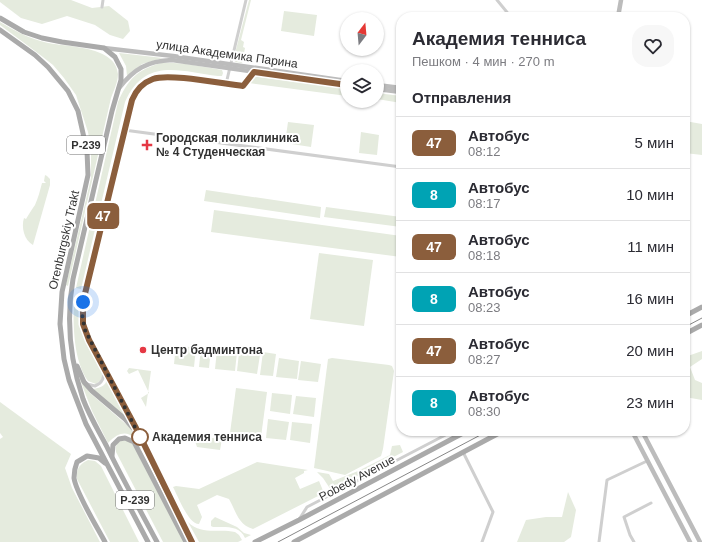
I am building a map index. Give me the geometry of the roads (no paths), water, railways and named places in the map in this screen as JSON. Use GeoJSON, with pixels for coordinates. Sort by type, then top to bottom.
{"type":"FeatureCollection","features":[{"type":"Feature","properties":{"kind":"main road"},"geometry":{"type":"LineString","coordinates":[[619,12],[621,0]]}},
{"type":"Feature","properties":{"kind":"main road"},"geometry":{"type":"LineString","coordinates":[[0,18],[24,32],[42,38],[104,48]]}},
{"type":"Feature","properties":{"kind":"main road","name":"Orenburgskiy Trakt"},"geometry":{"type":"LineString","coordinates":[[0,30],[35,55],[61,81],[78,111],[85,138],[88,164],[86,185],[62,292],[60,308],[62,342],[69,380],[86,424],[148,542]]}},
{"type":"Feature","properties":{"kind":"main road","name":"улица Академика Парина"},"geometry":{"type":"LineString","coordinates":[[104,48],[173,56],[230,66],[254,72],[340,84]]}},
{"type":"Feature","properties":{"kind":"main road","name":"Orenburgskiy Trakt"},"geometry":{"type":"LineString","coordinates":[[104,48],[110,52],[119,63],[121,75],[70,294],[72,355],[83,399],[112,459],[158,542]]}},
{"type":"Feature","properties":{"kind":"main road","name":"улица Академика Парина"},"geometry":{"type":"LineString","coordinates":[[119,88],[135,71],[161,60],[230,66],[340,80]]}},
{"type":"Feature","properties":{"kind":"main road"},"geometry":{"type":"LineString","coordinates":[[384,86],[396,87]]}},
{"type":"Feature","properties":{"kind":"main road"},"geometry":{"type":"LineString","coordinates":[[384,90],[396,91]]}},
{"type":"Feature","properties":{"kind":"main road"},"geometry":{"type":"LineString","coordinates":[[62,292],[70,294]]}},
{"type":"Feature","properties":{"kind":"main road"},"geometry":{"type":"LineString","coordinates":[[690,313],[702,307]]}},
{"type":"Feature","properties":{"kind":"main road"},"geometry":{"type":"LineString","coordinates":[[690,331],[702,325]]}},
{"type":"Feature","properties":{"kind":"main road"},"geometry":{"type":"LineString","coordinates":[[72,355],[84,382],[140,436],[192,542]]}},
{"type":"Feature","properties":{"kind":"main road","name":"Pobedy Avenue"},"geometry":{"type":"LineString","coordinates":[[255,542],[458,436]]}},
{"type":"Feature","properties":{"kind":"main road"},"geometry":{"type":"LineString","coordinates":[[294,542],[493,436]]}},
{"type":"Feature","properties":{"kind":"main road"},"geometry":{"type":"LineString","coordinates":[[635,436],[690,542]]}},
{"type":"Feature","properties":{"kind":"main road"},"geometry":{"type":"LineString","coordinates":[[645,436],[700,542]]}},
{"type":"Feature","properties":{"kind":"main road"},"geometry":{"type":"LineString","coordinates":[[112,459],[112,449],[116,440],[125,438],[134,442],[186,542]]}},
{"type":"Feature","properties":{"kind":"main road"},"geometry":{"type":"LineString","coordinates":[[105,542],[78,489],[74,474],[77,462],[87,456],[98,458],[109,468]]}},
{"type":"Feature","properties":{"kind":"street"},"geometry":{"type":"LineString","coordinates":[[102,7],[103,0]]}},
{"type":"Feature","properties":{"kind":"street"},"geometry":{"type":"LineString","coordinates":[[226,84],[246,0]]}},
{"type":"Feature","properties":{"kind":"street"},"geometry":{"type":"LineString","coordinates":[[497,0],[507,12]]}},
{"type":"Feature","properties":{"kind":"street"},"geometry":{"type":"LineString","coordinates":[[140,436],[89,340],[83,324],[83,302],[132,100],[135,92],[141,85],[153,79],[166,76],[243,86],[254,72]]}},
{"type":"Feature","properties":{"kind":"street"},"geometry":{"type":"LineString","coordinates":[[124,130],[396,166]]}},
{"type":"Feature","properties":{"kind":"street"},"geometry":{"type":"LineString","coordinates":[[84,382],[91,386],[99,384],[104,378],[104,366]]}},
{"type":"Feature","properties":{"kind":"street"},"geometry":{"type":"LineString","coordinates":[[299,520],[307,507],[443,436]]}},
{"type":"Feature","properties":{"kind":"street"},"geometry":{"type":"LineString","coordinates":[[463,452],[493,512],[482,542]]}},
{"type":"Feature","properties":{"kind":"street"},"geometry":{"type":"LineString","coordinates":[[599,542],[607,480],[648,461]]}},
{"type":"Feature","properties":{"kind":"street"},"geometry":{"type":"LineString","coordinates":[[634,542],[624,518],[651,503]]}},
{"type":"Feature","properties":{"kind":"tram line"},"geometry":{"type":"LineString","coordinates":[[690,324],[702,318]]}},
{"type":"Feature","properties":{"kind":"tram line"},"geometry":{"type":"LineString","coordinates":[[278,542],[479,436]]}},
{"type":"Feature","properties":{"kind":"place","name":"Городская поликлиника № 4 Студенческая"},"geometry":{"type":"Point","coordinates":[147,145]}},
{"type":"Feature","properties":{"kind":"place","name":"Центр бадминтона"},"geometry":{"type":"Point","coordinates":[143,350]}},
{"type":"Feature","properties":{"kind":"place","name":"Академия тенниса"},"geometry":{"type":"Point","coordinates":[140,437]}}]}
